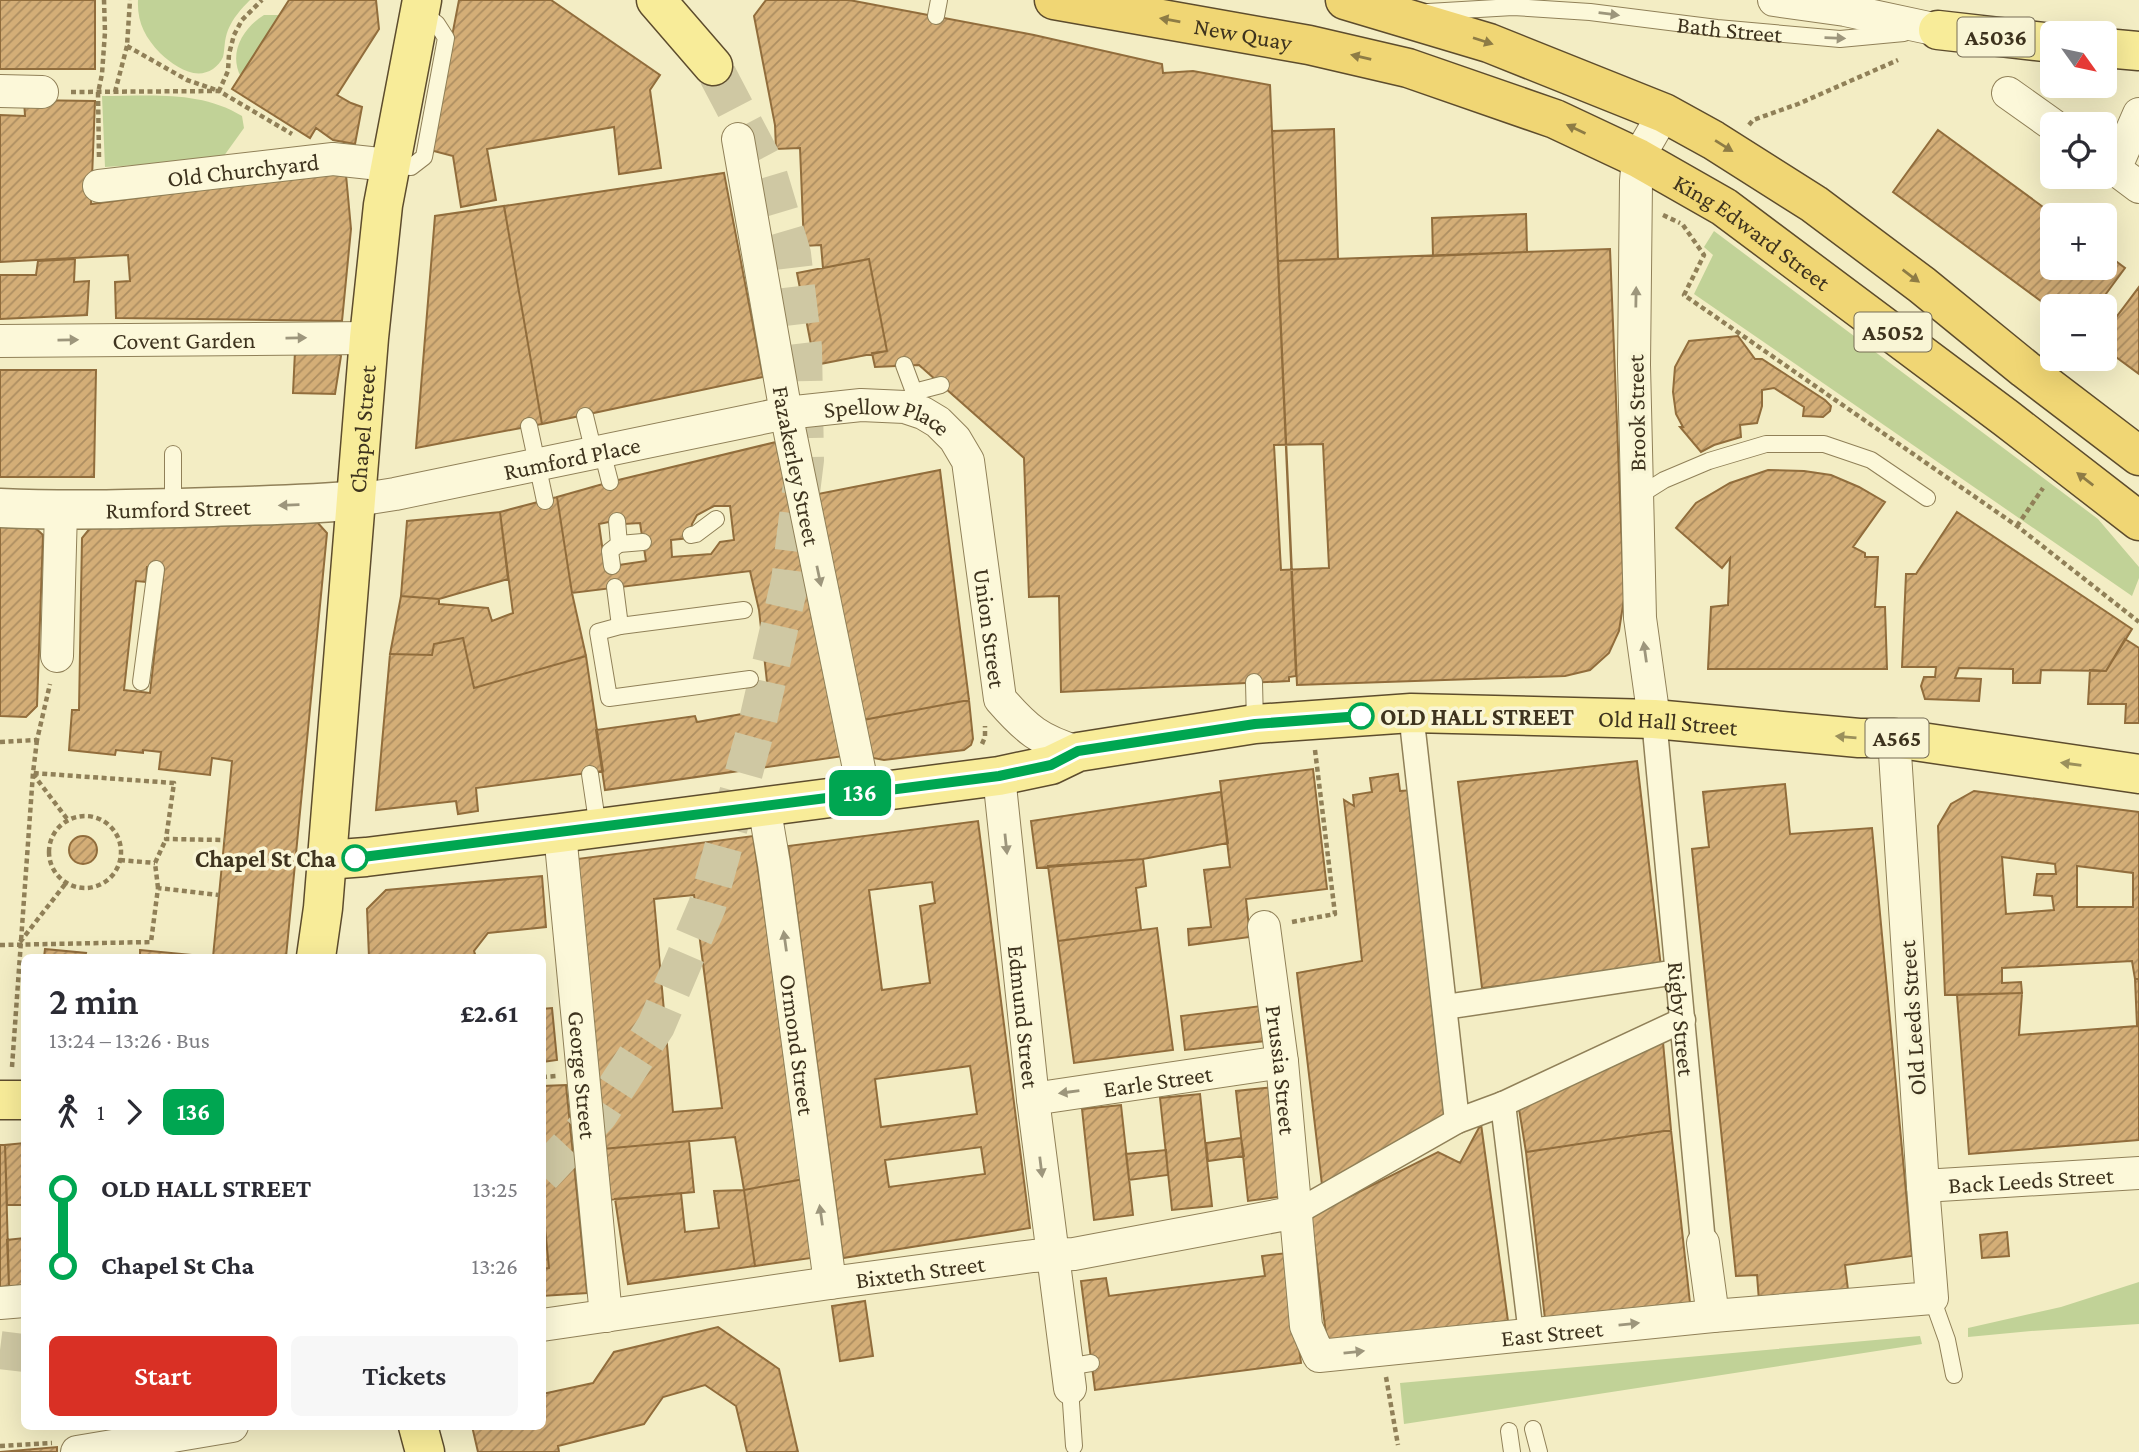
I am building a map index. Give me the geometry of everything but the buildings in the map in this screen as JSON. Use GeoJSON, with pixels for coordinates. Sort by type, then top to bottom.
{"type":"FeatureCollection","features":[{"type":"Feature","properties":{"kind":"highway","name":"New Quay"},"geometry":{"type":"LineString","coordinates":[[1054,0],[1310,45]]}},
{"type":"Feature","properties":{"kind":"highway","name":"A5052"},"geometry":{"type":"LineString","coordinates":[[1345,0],[1489,43],[1664,113],[1713,140],[1814,204],[1922,285],[2025,369],[2139,456]]}},
{"type":"Feature","properties":{"kind":"highway","name":"King Edward Street"},"geometry":{"type":"LineString","coordinates":[[1310,45],[1443,78],[1555,118],[1638,158],[1724,206],[2139,521]]}},
{"type":"Feature","properties":{"kind":"main road"},"geometry":{"type":"LineString","coordinates":[[656,0],[713,66]]}},
{"type":"Feature","properties":{"kind":"main road","name":"Chapel Street"},"geometry":{"type":"LineString","coordinates":[[316,954],[369,338],[383,205],[421,5]]}},
{"type":"Feature","properties":{"kind":"main road","name":"Bath Street"},"geometry":{"type":"LineString","coordinates":[[1938,30],[2040,42]]}},
{"type":"Feature","properties":{"kind":"main road"},"geometry":{"type":"LineString","coordinates":[[2118,49],[2139,51]]}},
{"type":"Feature","properties":{"kind":"main road","name":"Old Hall Street"},"geometry":{"type":"LineString","coordinates":[[326,860],[560,833],[864,793],[989,764],[1051,765],[1078,751],[1255,724],[1411,713],[1654,719],[1859,738],[1894,738],[2139,774]]}},
{"type":"Feature","properties":{"kind":"main road"},"geometry":{"type":"LineString","coordinates":[[419,1430],[425,1452]]}},
{"type":"Feature","properties":{"kind":"street","name":"Bath Street"},"geometry":{"type":"LineString","coordinates":[[1774,0],[1845,9],[1938,30]]}},
{"type":"Feature","properties":{"kind":"street"},"geometry":{"type":"LineString","coordinates":[[0,91],[42,92]]}},
{"type":"Feature","properties":{"kind":"street"},"geometry":{"type":"LineString","coordinates":[[2008,93],[2040,116]]}},
{"type":"Feature","properties":{"kind":"street","name":"Brook Street"},"geometry":{"type":"LineString","coordinates":[[1654,719],[1640,618],[1634,365],[1638,158],[1664,113]]}},
{"type":"Feature","properties":{"kind":"street"},"geometry":{"type":"LineString","coordinates":[[2120,173],[2139,114]]}},
{"type":"Feature","properties":{"kind":"street","name":"Fazakerley Street"},"geometry":{"type":"LineString","coordinates":[[738,139],[786,413],[864,793]]}},
{"type":"Feature","properties":{"kind":"street","name":"Old Churchyard"},"geometry":{"type":"LineString","coordinates":[[99,186],[333,159],[389,165]]}},
{"type":"Feature","properties":{"kind":"street","name":"Covent Garden"},"geometry":{"type":"LineString","coordinates":[[0,341],[369,338]]}},
{"type":"Feature","properties":{"kind":"street","name":"Spellow Place"},"geometry":{"type":"LineString","coordinates":[[786,413],[909,399],[955,439],[968,461]]}},
{"type":"Feature","properties":{"kind":"street","name":"Rumford Place"},"geometry":{"type":"LineString","coordinates":[[357,500],[786,413]]}},
{"type":"Feature","properties":{"kind":"street","name":"Union Street"},"geometry":{"type":"LineString","coordinates":[[968,461],[1000,699],[1022,724],[1050,744],[1078,751]]}},
{"type":"Feature","properties":{"kind":"street","name":"Rumford Street"},"geometry":{"type":"LineString","coordinates":[[0,508],[163,514],[357,500]]}},
{"type":"Feature","properties":{"kind":"street"},"geometry":{"type":"LineString","coordinates":[[57,656],[61,510]]}},
{"type":"Feature","properties":{"kind":"street"},"geometry":{"type":"LineString","coordinates":[[1411,713],[1457,1121]]}},
{"type":"Feature","properties":{"kind":"street","name":"Rigby Street"},"geometry":{"type":"LineString","coordinates":[[1654,719],[1703,1243],[1713,1316]]}},
{"type":"Feature","properties":{"kind":"street","name":"Old Leeds Street"},"geometry":{"type":"LineString","coordinates":[[1894,738],[1932,1298]]}},
{"type":"Feature","properties":{"kind":"street","name":"Edmund Street"},"geometry":{"type":"LineString","coordinates":[[989,764],[1052,1254],[1076,1373]]}},
{"type":"Feature","properties":{"kind":"street","name":"Ormond Street"},"geometry":{"type":"LineString","coordinates":[[764,805],[830,1283]]}},
{"type":"Feature","properties":{"kind":"street","name":"George Street"},"geometry":{"type":"LineString","coordinates":[[560,833],[606,1315]]}},
{"type":"Feature","properties":{"kind":"street","name":"Prussia Street"},"geometry":{"type":"LineString","coordinates":[[1264,927],[1282,1062],[1297,1212]]}},
{"type":"Feature","properties":{"kind":"street"},"geometry":{"type":"LineString","coordinates":[[1445,1007],[1677,972]]}},
{"type":"Feature","properties":{"kind":"street"},"geometry":{"type":"LineString","coordinates":[[1297,1212],[1457,1121],[1503,1104],[1683,1020]]}},
{"type":"Feature","properties":{"kind":"street","name":"Earle Street"},"geometry":{"type":"LineString","coordinates":[[1033,1099],[1282,1062]]}},
{"type":"Feature","properties":{"kind":"street"},"geometry":{"type":"LineString","coordinates":[[1503,1104],[1531,1334]]}},
{"type":"Feature","properties":{"kind":"street","name":"Back Leeds Street"},"geometry":{"type":"LineString","coordinates":[[1923,1186],[2139,1173]]}},
{"type":"Feature","properties":{"kind":"street","name":"Bixteth Street"},"geometry":{"type":"LineString","coordinates":[[546,1324],[830,1283],[1052,1254],[1074,1254],[1297,1212]]}},
{"type":"Feature","properties":{"kind":"street","name":"East Street"},"geometry":{"type":"LineString","coordinates":[[1297,1212],[1301,1327],[1319,1356],[1713,1316],[1932,1298]]}},
{"type":"Feature","properties":{"kind":"street"},"geometry":{"type":"LineString","coordinates":[[0,1303],[21,1301]]}},
{"type":"Feature","properties":{"kind":"street"},"geometry":{"type":"LineString","coordinates":[[67,1447],[115,1448],[213,1430]]}},
{"type":"Feature","properties":{"kind":"lane","name":"Bath Street"},"geometry":{"type":"LineString","coordinates":[[1394,14],[1526,8],[1590,12],[1717,28],[1840,38],[1938,30]]}},
{"type":"Feature","properties":{"kind":"lane"},"geometry":{"type":"LineString","coordinates":[[904,365],[909,399],[942,386]]}},
{"type":"Feature","properties":{"kind":"lane"},"geometry":{"type":"LineString","coordinates":[[586,416],[610,482]]}},
{"type":"Feature","properties":{"kind":"lane"},"geometry":{"type":"LineString","coordinates":[[529,426],[545,501]]}},
{"type":"Feature","properties":{"kind":"lane"},"geometry":{"type":"LineString","coordinates":[[1637,497],[1676,475],[1709,461],[1766,444],[1824,444],[1871,460],[1927,498]]}},
{"type":"Feature","properties":{"kind":"lane"},"geometry":{"type":"LineString","coordinates":[[163,514],[173,454]]}},
{"type":"Feature","properties":{"kind":"lane"},"geometry":{"type":"LineString","coordinates":[[691,535],[716,519]]}},
{"type":"Feature","properties":{"kind":"lane"},"geometry":{"type":"LineString","coordinates":[[617,521],[619,544]]}},
{"type":"Feature","properties":{"kind":"lane"},"geometry":{"type":"LineString","coordinates":[[612,566],[610,551],[619,544],[643,542]]}},
{"type":"Feature","properties":{"kind":"lane"},"geometry":{"type":"LineString","coordinates":[[141,682],[156,569]]}},
{"type":"Feature","properties":{"kind":"lane"},"geometry":{"type":"LineString","coordinates":[[615,591],[620,626]]}},
{"type":"Feature","properties":{"kind":"lane"},"geometry":{"type":"LineString","coordinates":[[744,610],[620,626],[598,632],[609,698],[750,679]]}},
{"type":"Feature","properties":{"kind":"lane"},"geometry":{"type":"LineString","coordinates":[[1254,682],[1255,724]]}},
{"type":"Feature","properties":{"kind":"lane"},"geometry":{"type":"LineString","coordinates":[[590,774],[598,828]]}},
{"type":"Feature","properties":{"kind":"lane"},"geometry":{"type":"LineString","coordinates":[[1932,1298],[1947,1340],[1954,1375]]}},
{"type":"Feature","properties":{"kind":"lane"},"geometry":{"type":"LineString","coordinates":[[1074,1446],[1076,1373]]}},
{"type":"Feature","properties":{"kind":"lane"},"geometry":{"type":"LineString","coordinates":[[1533,1429],[1539,1452]]}},
{"type":"Feature","properties":{"kind":"lane"},"geometry":{"type":"LineString","coordinates":[[1508,1432],[1512,1452]]}},
{"type":"Feature","properties":{"kind":"path"},"geometry":{"type":"LineString","coordinates":[[99,186],[98,93],[103,60],[104,0]]}},
{"type":"Feature","properties":{"kind":"path"},"geometry":{"type":"LineString","coordinates":[[115,92],[127,46],[130,0]]}},
{"type":"Feature","properties":{"kind":"path"},"geometry":{"type":"LineString","coordinates":[[219,91],[228,71],[234,35],[242,20],[262,0]]}},
{"type":"Feature","properties":{"kind":"path"},"geometry":{"type":"LineString","coordinates":[[127,46],[187,80],[219,91],[333,159]]}},
{"type":"Feature","properties":{"kind":"path"},"geometry":{"type":"LineString","coordinates":[[1753,120],[1798,104],[1898,60]]}},
{"type":"Feature","properties":{"kind":"path"},"geometry":{"type":"LineString","coordinates":[[98,93],[219,91]]}},
{"type":"Feature","properties":{"kind":"path"},"geometry":{"type":"LineString","coordinates":[[1683,225],[1704,255],[1684,295],[2017,526],[2139,622]]}},
{"type":"Feature","properties":{"kind":"path"},"geometry":{"type":"LineString","coordinates":[[2017,526],[2062,461]]}},
{"type":"Feature","properties":{"kind":"path"},"geometry":{"type":"LineString","coordinates":[[12,1093],[19,943],[33,774],[37,740],[57,656]]}},
{"type":"Feature","properties":{"kind":"path"},"geometry":{"type":"LineString","coordinates":[[1264,927],[1335,914],[1312,719]]}},
{"type":"Feature","properties":{"kind":"path"},"geometry":{"type":"LineString","coordinates":[[985,724],[989,764]]}},
{"type":"Feature","properties":{"kind":"path"},"geometry":{"type":"LineString","coordinates":[[0,742],[37,740]]}},
{"type":"Feature","properties":{"kind":"path"},"geometry":{"type":"LineString","coordinates":[[33,774],[68,820]]}},
{"type":"Feature","properties":{"kind":"path"},"geometry":{"type":"LineString","coordinates":[[0,945],[151,942],[158,888],[155,863],[166,839],[174,783],[33,774]]}},
{"type":"Feature","properties":{"kind":"path"},"geometry":{"type":"LineString","coordinates":[[84,816],[100,819],[113,829],[120,843],[120,860],[115,872],[105,882],[93,888],[79,888],[56,875],[49,851],[58,828],[68,820],[84,816]]}},
{"type":"Feature","properties":{"kind":"path"},"geometry":{"type":"LineString","coordinates":[[166,839],[225,841]]}},
{"type":"Feature","properties":{"kind":"path"},"geometry":{"type":"LineString","coordinates":[[120,860],[155,863]]}},
{"type":"Feature","properties":{"kind":"path"},"geometry":{"type":"LineString","coordinates":[[19,943],[66,883]]}},
{"type":"Feature","properties":{"kind":"path"},"geometry":{"type":"LineString","coordinates":[[158,888],[219,895]]}},
{"type":"Feature","properties":{"kind":"path"},"geometry":{"type":"LineString","coordinates":[[1382,1349],[1398,1445]]}},
{"type":"Feature","properties":{"kind":"path"},"geometry":{"type":"LineString","coordinates":[[0,1446],[67,1447]]}},
{"type":"Feature","properties":{"kind":"green space"},"geometry":{"type":"Polygon","coordinates":[[[138,0],[250,0],[230,26],[221,61],[206,72],[192,73],[166,58],[146,35],[138,0]]]}},
{"type":"Feature","properties":{"kind":"green space"},"geometry":{"type":"Polygon","coordinates":[[[264,15],[279,15],[241,77],[237,68],[237,50],[244,34],[264,15]]]}},
{"type":"Feature","properties":{"kind":"green space"},"geometry":{"type":"Polygon","coordinates":[[[156,95],[192,98],[226,108],[242,116],[244,128],[221,160],[105,167],[102,96],[156,95]]]}},
{"type":"Feature","properties":{"kind":"green space"},"geometry":{"type":"Polygon","coordinates":[[[1714,231],[2098,519],[2139,567],[2139,578],[2132,596],[1694,294],[1713,255],[1704,247],[1714,231]]]}},
{"type":"Feature","properties":{"kind":"green space"},"geometry":{"type":"Polygon","coordinates":[[[2139,1282],[2139,1324],[1968,1337],[1968,1328],[2061,1307],[2139,1282]]]}},
{"type":"Feature","properties":{"kind":"green space"},"geometry":{"type":"Polygon","coordinates":[[[1920,1336],[1922,1344],[1404,1424],[1400,1383],[1920,1336]]]}},
{"type":"Feature","properties":{"kind":"tunnel"},"geometry":{"type":"LineString","coordinates":[[546,1171],[599,1114],[656,1026],[707,906],[757,725],[790,581],[805,460],[803,347],[792,254],[766,167],[713,66]]}},
{"type":"Feature","properties":{"kind":"tunnel"},"geometry":{"type":"LineString","coordinates":[[0,1350],[21,1353]]}},
{"type":"Feature","properties":{"kind":"bus line","name":"136"},"geometry":{"type":"LineString","coordinates":[[355,858],[999,776],[1051,765],[1078,751],[1114,748],[1255,724],[1361,716]]}},
{"type":"Feature","properties":{"kind":"place","name":"OLD HALL STREET"},"geometry":{"type":"Point","coordinates":[1361,716]}},
{"type":"Feature","properties":{"kind":"place","name":"Chapel St Cha"},"geometry":{"type":"Point","coordinates":[355,858]}}]}
